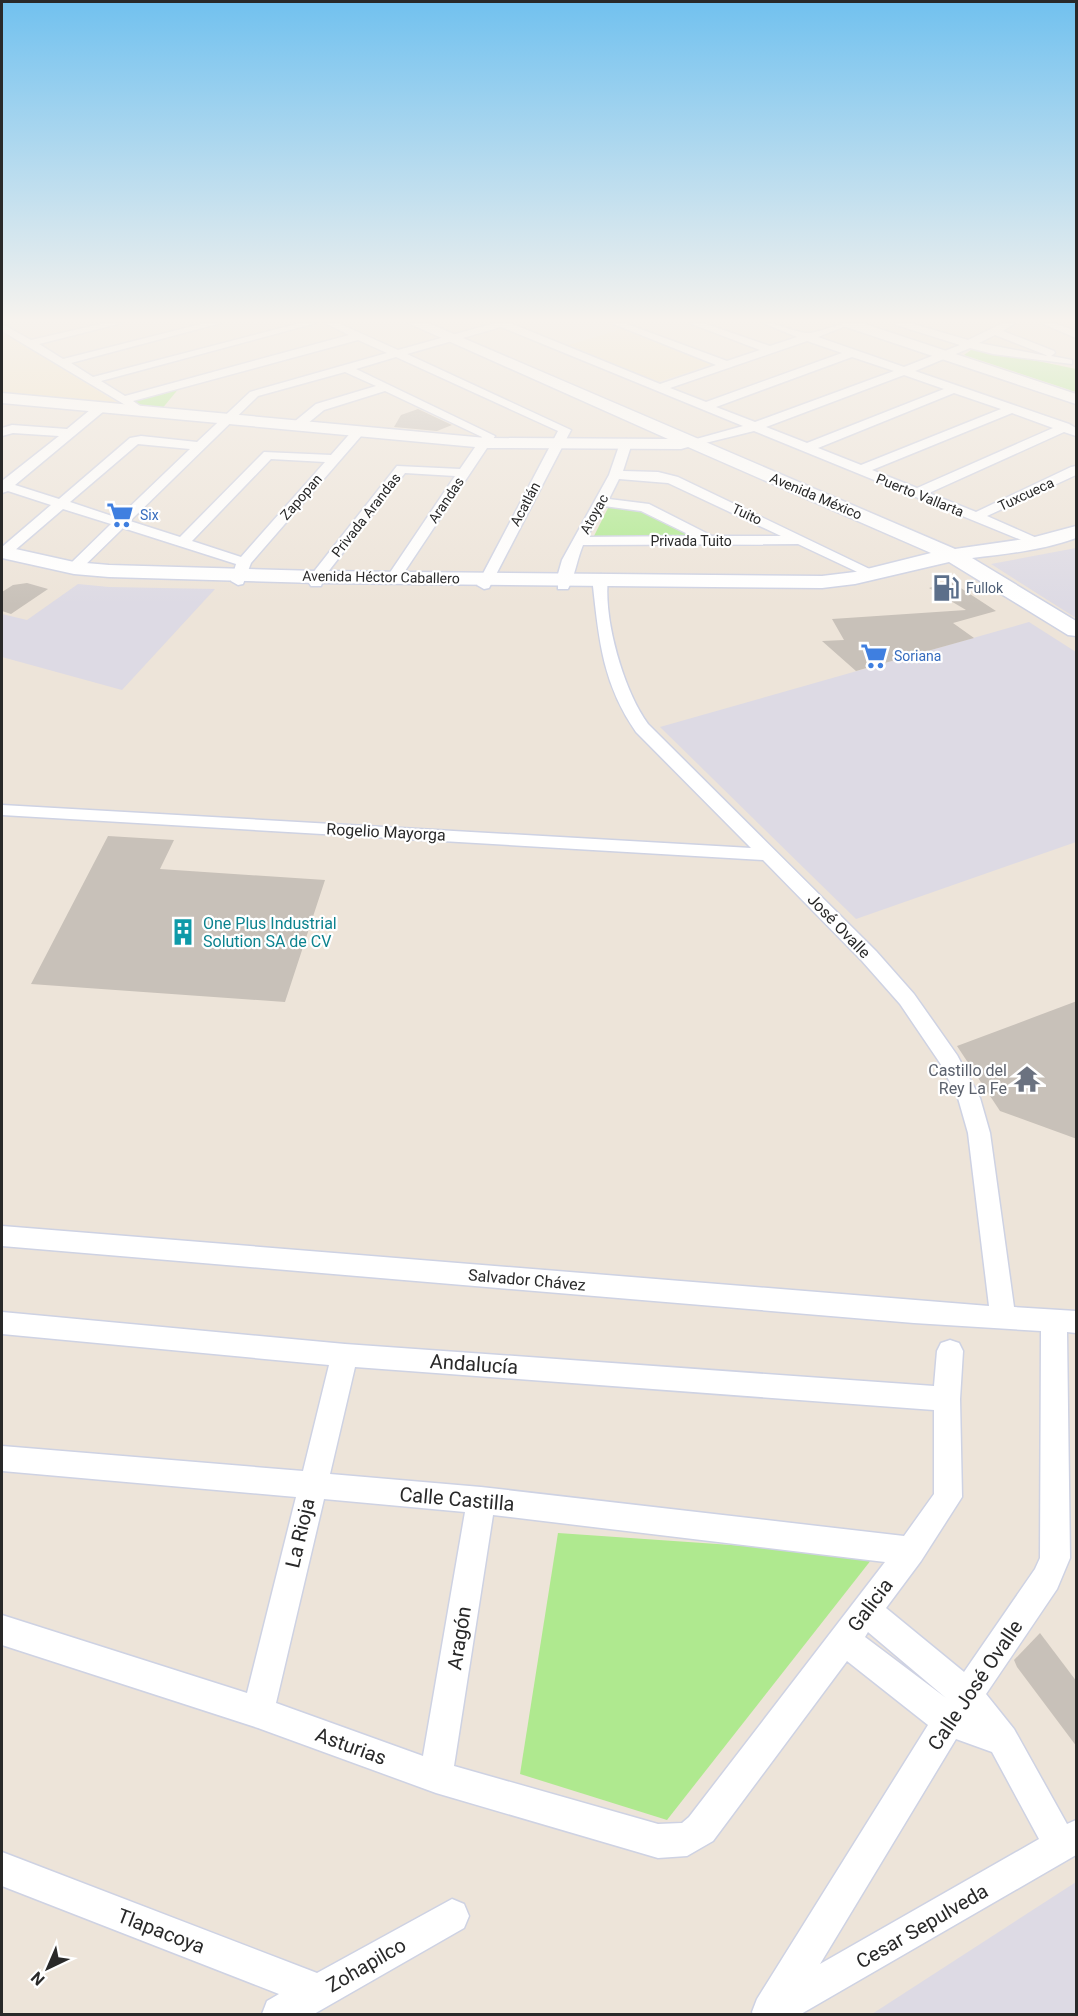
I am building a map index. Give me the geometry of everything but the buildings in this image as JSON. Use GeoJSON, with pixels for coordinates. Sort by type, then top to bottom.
{"type":"FeatureCollection","features":[{"type":"Feature","properties":{"kind":"main road"},"geometry":{"type":"LineString","coordinates":[[201,417],[486,442],[693,444]]}},
{"type":"Feature","properties":{"kind":"main road","name":"Avenida México"},"geometry":{"type":"LineString","coordinates":[[631,417],[952,555],[1077,630]]}},
{"type":"Feature","properties":{"kind":"main road","name":"Avenida Héctor Caballero"},"geometry":{"type":"LineString","coordinates":[[2,555],[81,571],[241,573],[317,580],[600,582],[726,586],[763,582],[841,581],[952,555],[1041,543],[1077,532]]}},
{"type":"Feature","properties":{"kind":"main road"},"geometry":{"type":"LineString","coordinates":[[919,563],[990,576]]}},
{"type":"Feature","properties":{"kind":"main road","name":"Avenida Héctor Caballero"},"geometry":{"type":"LineString","coordinates":[[317,580],[394,577],[484,582]]}},
{"type":"Feature","properties":{"kind":"street"},"geometry":{"type":"LineString","coordinates":[[3,487],[88,417]]}},
{"type":"Feature","properties":{"kind":"street"},"geometry":{"type":"LineString","coordinates":[[81,571],[121,523],[231,417]]}},
{"type":"Feature","properties":{"kind":"street"},"geometry":{"type":"LineString","coordinates":[[298,425],[308,417]]}},
{"type":"Feature","properties":{"kind":"street"},"geometry":{"type":"LineString","coordinates":[[451,417],[488,434],[489,438],[486,442]]}},
{"type":"Feature","properties":{"kind":"street"},"geometry":{"type":"LineString","coordinates":[[542,417],[560,425],[565,431],[557,443]]}},
{"type":"Feature","properties":{"kind":"street","name":"Puerto Vallarta"},"geometry":{"type":"LineString","coordinates":[[729,417],[1041,543]]}},
{"type":"Feature","properties":{"kind":"street"},"geometry":{"type":"LineString","coordinates":[[693,444],[780,417]]}},
{"type":"Feature","properties":{"kind":"street"},"geometry":{"type":"LineString","coordinates":[[806,448],[884,417]]}},
{"type":"Feature","properties":{"kind":"street"},"geometry":{"type":"LineString","coordinates":[[860,470],[992,417]]}},
{"type":"Feature","properties":{"kind":"street"},"geometry":{"type":"LineString","coordinates":[[1032,417],[1071,430]]}},
{"type":"Feature","properties":{"kind":"street"},"geometry":{"type":"LineString","coordinates":[[2,432],[12,429],[68,433]]}},
{"type":"Feature","properties":{"kind":"street"},"geometry":{"type":"LineString","coordinates":[[917,494],[1071,430]]}},
{"type":"Feature","properties":{"kind":"street","name":"Zapopan"},"geometry":{"type":"LineString","coordinates":[[241,573],[358,432]]}},
{"type":"Feature","properties":{"kind":"street"},"geometry":{"type":"LineString","coordinates":[[2,555],[134,441],[201,446]]}},
{"type":"Feature","properties":{"kind":"street","name":"Arandas"},"geometry":{"type":"LineString","coordinates":[[394,577],[486,442]]}},
{"type":"Feature","properties":{"kind":"street","name":"Acatlán"},"geometry":{"type":"LineString","coordinates":[[484,582],[557,443]]}},
{"type":"Feature","properties":{"kind":"street","name":"Atoyac"},"geometry":{"type":"LineString","coordinates":[[562,582],[579,541],[615,475],[626,443]]}},
{"type":"Feature","properties":{"kind":"street"},"geometry":{"type":"LineString","coordinates":[[183,542],[268,454],[334,459]]}},
{"type":"Feature","properties":{"kind":"street","name":"Privada Arandas"},"geometry":{"type":"LineString","coordinates":[[317,580],[402,469],[464,473]]}},
{"type":"Feature","properties":{"kind":"street","name":"Tuxcueca"},"geometry":{"type":"LineString","coordinates":[[975,517],[1077,470]]}},
{"type":"Feature","properties":{"kind":"street","name":"Tuito"},"geometry":{"type":"LineString","coordinates":[[615,475],[669,478],[873,574]]}},
{"type":"Feature","properties":{"kind":"street"},"geometry":{"type":"LineString","coordinates":[[3,487],[183,542],[241,573]]}},
{"type":"Feature","properties":{"kind":"street"},"geometry":{"type":"LineString","coordinates":[[601,502],[649,508],[711,541]]}},
{"type":"Feature","properties":{"kind":"street","name":"Privada Tuito"},"geometry":{"type":"LineString","coordinates":[[579,541],[804,540]]}},
{"type":"Feature","properties":{"kind":"street","name":"José Ovalle"},"geometry":{"type":"LineString","coordinates":[[600,582],[609,651],[618,688],[626,708],[642,728],[869,956],[907,999],[949,1060],[969,1098],[979,1133],[1003,1318]]}},
{"type":"Feature","properties":{"kind":"street","name":"Rogelio Mayorga"},"geometry":{"type":"LineString","coordinates":[[2,810],[770,855]]}},
{"type":"Feature","properties":{"kind":"street","name":"Salvador Chávez"},"geometry":{"type":"LineString","coordinates":[[2,1236],[1065,1322]]}},
{"type":"Feature","properties":{"kind":"street","name":"Calle José Ovalle"},"geometry":{"type":"LineString","coordinates":[[768,2013],[949,1721],[1046,1579],[1055,1557],[1065,1322]]}},
{"type":"Feature","properties":{"kind":"street","name":"Andalucía"},"geometry":{"type":"LineString","coordinates":[[2,1323],[345,1355],[947,1399]]}},
{"type":"Feature","properties":{"kind":"street","name":"Galicia"},"geometry":{"type":"LineString","coordinates":[[700,1829],[911,1551],[948,1497],[947,1399],[950,1351]]}},
{"type":"Feature","properties":{"kind":"street","name":"La Rioja"},"geometry":{"type":"LineString","coordinates":[[258,1712],[311,1486],[345,1355]]}},
{"type":"Feature","properties":{"kind":"street","name":"Calle Castilla"},"geometry":{"type":"LineString","coordinates":[[2,1458],[481,1500],[911,1551]]}},
{"type":"Feature","properties":{"kind":"street","name":"Aragón"},"geometry":{"type":"LineString","coordinates":[[436,1777],[481,1500]]}},
{"type":"Feature","properties":{"kind":"street"},"geometry":{"type":"LineString","coordinates":[[865,1610],[967,1695],[1003,1740],[1069,1841]]}},
{"type":"Feature","properties":{"kind":"street","name":"Asturias"},"geometry":{"type":"LineString","coordinates":[[2,1630],[258,1712],[436,1777],[658,1841],[687,1839],[700,1829]]}},
{"type":"Feature","properties":{"kind":"street"},"geometry":{"type":"LineString","coordinates":[[844,1640],[949,1721],[1003,1740]]}},
{"type":"Feature","properties":{"kind":"street","name":"Cesar Sepulveda"},"geometry":{"type":"LineString","coordinates":[[768,2013],[1069,1841]]}},
{"type":"Feature","properties":{"kind":"street","name":"Tlapacoya"},"geometry":{"type":"LineString","coordinates":[[2,1869],[320,1992]]}},
{"type":"Feature","properties":{"kind":"street","name":"Zohapilco"},"geometry":{"type":"LineString","coordinates":[[280,2014],[452,1916]]}},
{"type":"Feature","properties":{"kind":"shaded area"},"geometry":{"type":"Polygon","coordinates":[[[1076,548],[1076,618],[991,564],[1076,548]]]}},
{"type":"Feature","properties":{"kind":"shaded area"},"geometry":{"type":"Polygon","coordinates":[[[78,584],[109,587],[215,589],[122,690],[2,657],[2,614],[27,620],[78,584]]]}},
{"type":"Feature","properties":{"kind":"shaded area"},"geometry":{"type":"Polygon","coordinates":[[[1029,622],[1076,652],[1076,842],[856,919],[660,727],[1029,622]]]}},
{"type":"Feature","properties":{"kind":"shaded area"},"geometry":{"type":"Polygon","coordinates":[[[1076,1882],[1076,2014],[872,2014],[1076,1882]]]}},
{"type":"Feature","properties":{"kind":"green space"},"geometry":{"type":"Polygon","coordinates":[[[609,506],[630,508],[651,514],[671,523],[689,536],[594,536],[609,506]]]}},
{"type":"Feature","properties":{"kind":"green space"},"geometry":{"type":"Polygon","coordinates":[[[558,1533],[875,1555],[667,1820],[520,1774],[558,1533]]]}},
{"type":"Feature","properties":{"kind":"place","name":"Six"},"geometry":{"type":"Point","coordinates":[120,515]}},
{"type":"Feature","properties":{"kind":"place","name":"Fullok"},"geometry":{"type":"Point","coordinates":[946,588]}},
{"type":"Feature","properties":{"kind":"place","name":"Soriana"},"geometry":{"type":"Point","coordinates":[874,656]}},
{"type":"Feature","properties":{"kind":"place","name":"One Plus Industrial Solution SA de CV"},"geometry":{"type":"Point","coordinates":[183,932]}},
{"type":"Feature","properties":{"kind":"place","name":"Castillo del Rey La Fe"},"geometry":{"type":"Point","coordinates":[1027,1079]}}]}
